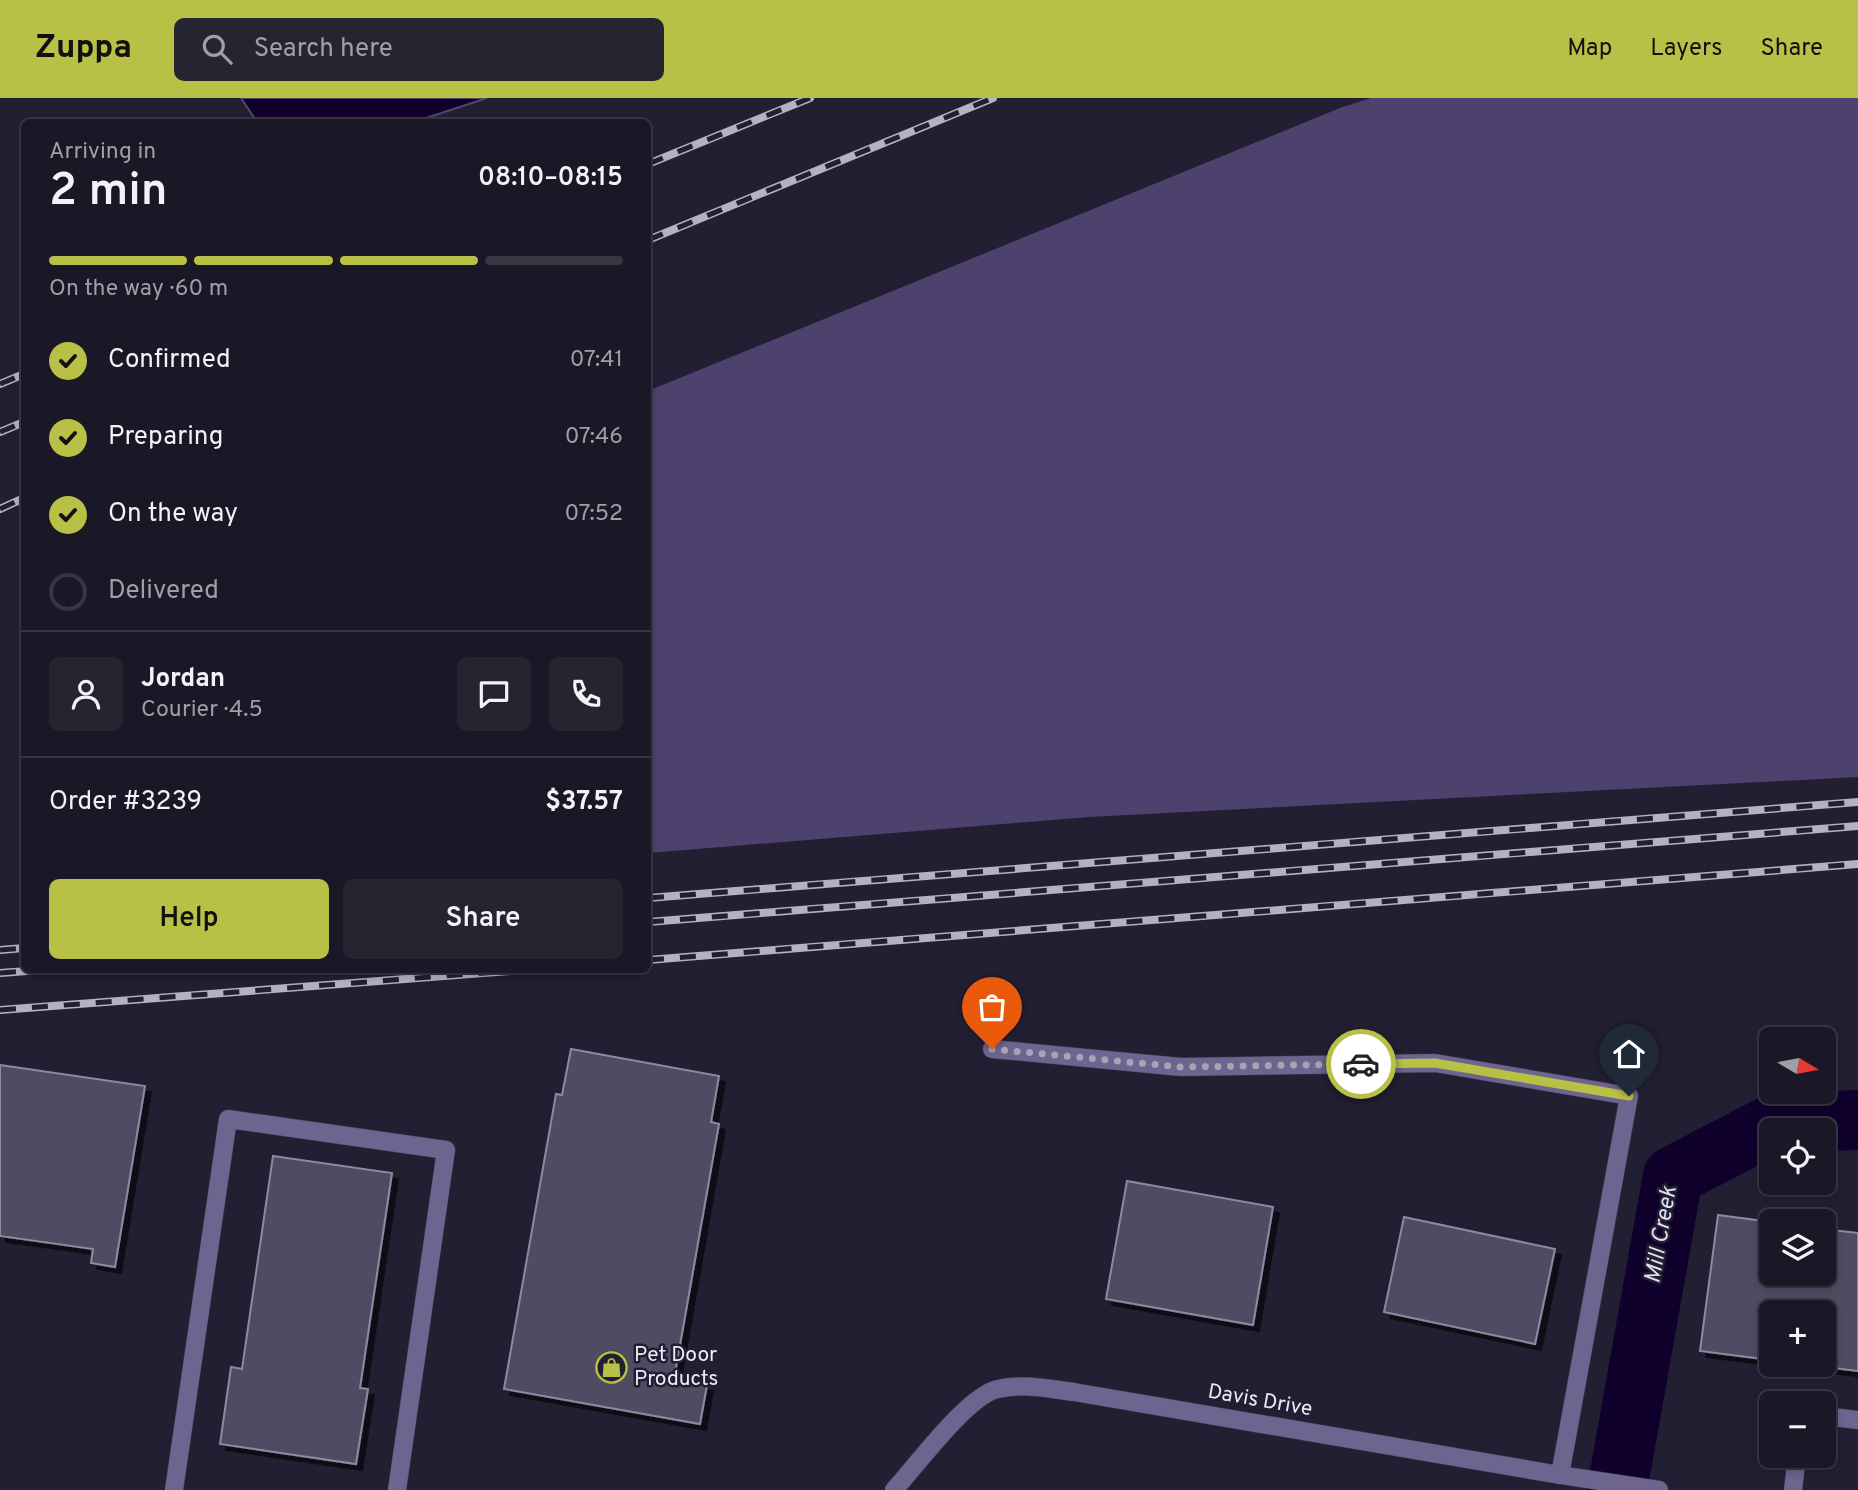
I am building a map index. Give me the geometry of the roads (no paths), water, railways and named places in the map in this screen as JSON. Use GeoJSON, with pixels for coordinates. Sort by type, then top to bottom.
{"type":"FeatureCollection","features":[{"type":"Feature","properties":{"kind":"street"},"geometry":{"type":"LineString","coordinates":[[992,1049],[1181,1067],[1435,1063],[1629,1096],[1560,1475]]}},
{"type":"Feature","properties":{"kind":"street"},"geometry":{"type":"LineString","coordinates":[[174,1490],[228,1119],[446,1150],[397,1490]]}},
{"type":"Feature","properties":{"kind":"street","name":"Davis Drive"},"geometry":{"type":"LineString","coordinates":[[894,1490],[973,1401],[995,1389],[1021,1385],[1659,1490]]}},
{"type":"Feature","properties":{"kind":"street"},"geometry":{"type":"LineString","coordinates":[[1836,1417],[1858,1420]]}},
{"type":"Feature","properties":{"kind":"street"},"geometry":{"type":"LineString","coordinates":[[1793,1490],[1796,1468]]}},
{"type":"Feature","properties":{"kind":"waterway","name":"Mill Creek"},"geometry":{"type":"LineString","coordinates":[[1617,1490],[1673,1176],[1775,1123],[1858,1120]]}},
{"type":"Feature","properties":{"kind":"railway"},"geometry":{"type":"LineString","coordinates":[[651,163],[810,98]]}},
{"type":"Feature","properties":{"kind":"railway"},"geometry":{"type":"LineString","coordinates":[[651,239],[993,98]]}},
{"type":"Feature","properties":{"kind":"railway"},"geometry":{"type":"LineString","coordinates":[[0,384],[21,375]]}},
{"type":"Feature","properties":{"kind":"railway"},"geometry":{"type":"LineString","coordinates":[[0,432],[21,423]]}},
{"type":"Feature","properties":{"kind":"railway"},"geometry":{"type":"LineString","coordinates":[[0,509],[21,499]]}},
{"type":"Feature","properties":{"kind":"railway"},"geometry":{"type":"LineString","coordinates":[[651,898],[1858,802]]}},
{"type":"Feature","properties":{"kind":"railway"},"geometry":{"type":"LineString","coordinates":[[651,922],[1858,826]]}},
{"type":"Feature","properties":{"kind":"railway"},"geometry":{"type":"LineString","coordinates":[[651,960],[1858,864]]}},
{"type":"Feature","properties":{"kind":"railway"},"geometry":{"type":"LineString","coordinates":[[0,950],[21,948]]}},
{"type":"Feature","properties":{"kind":"railway"},"geometry":{"type":"LineString","coordinates":[[0,973],[21,971]]}},
{"type":"Feature","properties":{"kind":"railway"},"geometry":{"type":"LineString","coordinates":[[0,1010],[484,973]]}},
{"type":"Feature","properties":{"kind":"place","name":"Pet Door Products"},"geometry":{"type":"Point","coordinates":[611,1367]}}]}
